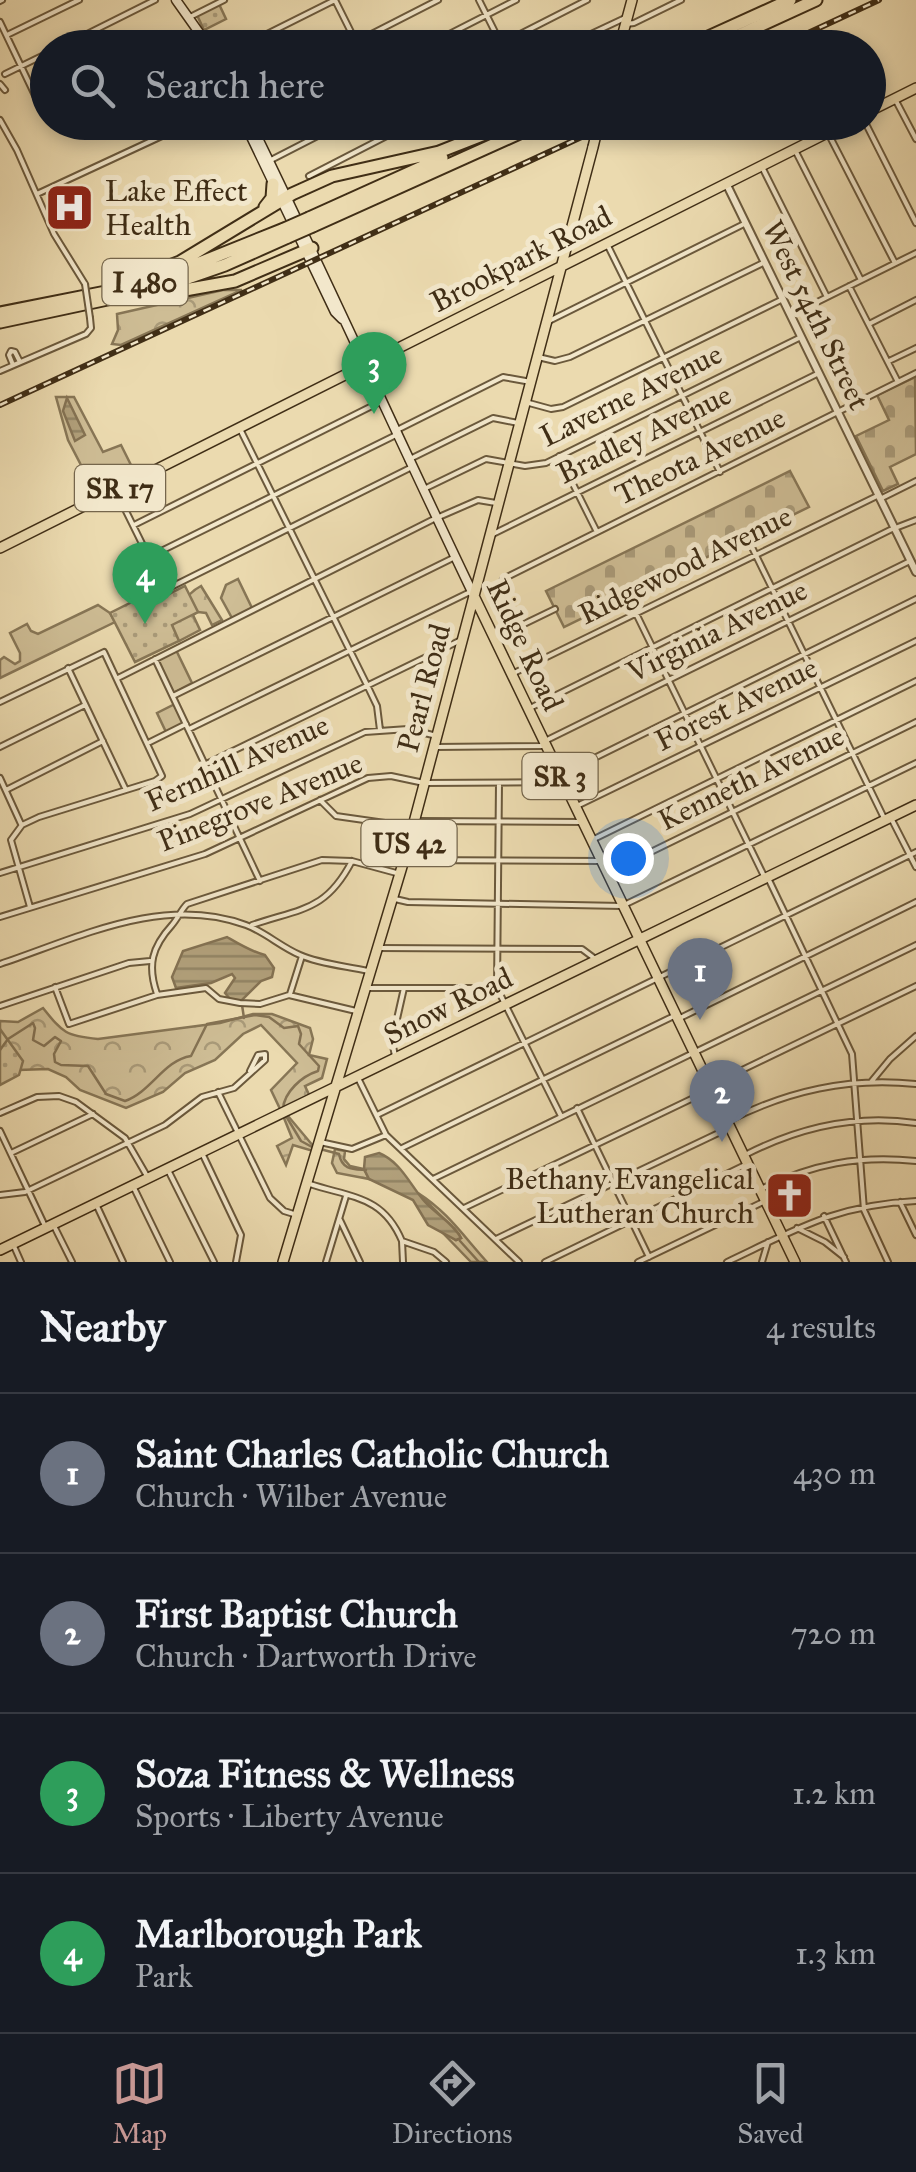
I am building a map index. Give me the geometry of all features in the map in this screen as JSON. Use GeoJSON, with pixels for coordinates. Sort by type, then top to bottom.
{"type":"FeatureCollection","features":[{"type":"Feature","properties":{"kind":"highway"},"geometry":{"type":"LineString","coordinates":[[724,30],[790,0]]}},
{"type":"Feature","properties":{"kind":"highway"},"geometry":{"type":"LineString","coordinates":[[750,30],[816,0]]}},
{"type":"Feature","properties":{"kind":"highway"},"geometry":{"type":"LineString","coordinates":[[309,249],[235,280],[130,300],[118,294],[128,282],[176,265],[285,199],[344,171],[439,152],[470,140]]}},
{"type":"Feature","properties":{"kind":"highway","name":"I 480"},"geometry":{"type":"LineString","coordinates":[[311,222],[480,140]]}},
{"type":"Feature","properties":{"kind":"highway","name":"I 480"},"geometry":{"type":"LineString","coordinates":[[0,322],[118,294],[215,259],[286,233],[502,140]]}},
{"type":"Feature","properties":{"kind":"highway"},"geometry":{"type":"LineString","coordinates":[[244,224],[269,204],[273,184]]}},
{"type":"Feature","properties":{"kind":"highway","name":"I 480"},"geometry":{"type":"LineString","coordinates":[[0,313],[118,294]]}},
{"type":"Feature","properties":{"kind":"main road"},"geometry":{"type":"LineString","coordinates":[[176,0],[199,30]]}},
{"type":"Feature","properties":{"kind":"main road"},"geometry":{"type":"LineString","coordinates":[[623,0],[628,13]]}},
{"type":"Feature","properties":{"kind":"main road"},"geometry":{"type":"LineString","coordinates":[[886,103],[916,88]]}},
{"type":"Feature","properties":{"kind":"main road","name":"Ridge Road"},"geometry":{"type":"LineString","coordinates":[[255,140],[795,1262]]}},
{"type":"Feature","properties":{"kind":"main road","name":"Pearl Road"},"geometry":{"type":"LineString","coordinates":[[283,1262],[414,824],[594,140]]}},
{"type":"Feature","properties":{"kind":"main road","name":"Brookpark Road"},"geometry":{"type":"LineString","coordinates":[[0,548],[814,140]]}},
{"type":"Feature","properties":{"kind":"main road","name":"Ridge Road"},"geometry":{"type":"LineString","coordinates":[[266,162],[273,184],[285,199]]}},
{"type":"Feature","properties":{"kind":"main road","name":"Snow Road"},"geometry":{"type":"LineString","coordinates":[[0,1250],[916,805]]}},
{"type":"Feature","properties":{"kind":"main road"},"geometry":{"type":"LineString","coordinates":[[342,1070],[346,1080],[356,1079]]}},
{"type":"Feature","properties":{"kind":"main road"},"geometry":{"type":"LineString","coordinates":[[320,1097],[327,1099],[330,1108]]}},
{"type":"Feature","properties":{"kind":"street"},"geometry":{"type":"LineString","coordinates":[[6,36],[79,0]]}},
{"type":"Feature","properties":{"kind":"street"},"geometry":{"type":"LineString","coordinates":[[95,30],[155,0]]}},
{"type":"Feature","properties":{"kind":"street"},"geometry":{"type":"LineString","coordinates":[[190,16],[224,0]]}},
{"type":"Feature","properties":{"kind":"street"},"geometry":{"type":"LineString","coordinates":[[275,30],[335,0],[350,30]]}},
{"type":"Feature","properties":{"kind":"street"},"geometry":{"type":"LineString","coordinates":[[384,30],[438,0]]}},
{"type":"Feature","properties":{"kind":"street"},"geometry":{"type":"LineString","coordinates":[[479,0],[494,30]]}},
{"type":"Feature","properties":{"kind":"street"},"geometry":{"type":"LineString","coordinates":[[457,30],[516,0]]}},
{"type":"Feature","properties":{"kind":"street"},"geometry":{"type":"LineString","coordinates":[[528,30],[587,0]]}},
{"type":"Feature","properties":{"kind":"street"},"geometry":{"type":"LineString","coordinates":[[595,30],[628,13],[634,24],[681,0]]}},
{"type":"Feature","properties":{"kind":"street"},"geometry":{"type":"LineString","coordinates":[[0,22],[30,85]]}},
{"type":"Feature","properties":{"kind":"street"},"geometry":{"type":"LineString","coordinates":[[5,74],[30,62]]}},
{"type":"Feature","properties":{"kind":"street"},"geometry":{"type":"LineString","coordinates":[[0,84],[4,90]]}},
{"type":"Feature","properties":{"kind":"street"},"geometry":{"type":"LineString","coordinates":[[895,99],[916,139]]}},
{"type":"Feature","properties":{"kind":"street"},"geometry":{"type":"LineString","coordinates":[[0,120],[52,230],[84,284],[90,318],[88,333],[0,371]]}},
{"type":"Feature","properties":{"kind":"street"},"geometry":{"type":"LineString","coordinates":[[37,194],[153,140]]}},
{"type":"Feature","properties":{"kind":"street"},"geometry":{"type":"LineString","coordinates":[[266,162],[309,140]]}},
{"type":"Feature","properties":{"kind":"street"},"geometry":{"type":"LineString","coordinates":[[309,176],[379,140]]}},
{"type":"Feature","properties":{"kind":"street"},"geometry":{"type":"LineString","coordinates":[[832,140],[895,264]]}},
{"type":"Feature","properties":{"kind":"street"},"geometry":{"type":"LineString","coordinates":[[874,140],[916,223]]}},
{"type":"Feature","properties":{"kind":"street"},"geometry":{"type":"LineString","coordinates":[[795,150],[861,280]]}},
{"type":"Feature","properties":{"kind":"street"},"geometry":{"type":"LineString","coordinates":[[762,167],[827,297]]}},
{"type":"Feature","properties":{"kind":"street","name":"West 54th Street"},"geometry":{"type":"LineString","coordinates":[[727,185],[916,570]]}},
{"type":"Feature","properties":{"kind":"street"},"geometry":{"type":"LineString","coordinates":[[548,322],[746,223]]}},
{"type":"Feature","properties":{"kind":"street"},"geometry":{"type":"LineString","coordinates":[[607,244],[720,472]]}},
{"type":"Feature","properties":{"kind":"street"},"geometry":{"type":"LineString","coordinates":[[791,315],[916,253]]}},
{"type":"Feature","properties":{"kind":"street"},"geometry":{"type":"LineString","coordinates":[[538,357],[565,359],[764,262]]}},
{"type":"Feature","properties":{"kind":"street"},"geometry":{"type":"LineString","coordinates":[[850,286],[898,382]]}},
{"type":"Feature","properties":{"kind":"street"},"geometry":{"type":"LineString","coordinates":[[526,402],[563,408],[783,299]]}},
{"type":"Feature","properties":{"kind":"street"},"geometry":{"type":"LineString","coordinates":[[868,324],[916,300]]}},
{"type":"Feature","properties":{"kind":"street","name":"Laverne Avenue"},"geometry":{"type":"LineString","coordinates":[[423,490],[486,458],[534,466],[559,456],[801,337]]}},
{"type":"Feature","properties":{"kind":"street"},"geometry":{"type":"LineString","coordinates":[[888,362],[916,348]]}},
{"type":"Feature","properties":{"kind":"street","name":"Bradley Avenue"},"geometry":{"type":"LineString","coordinates":[[489,536],[819,373]]}},
{"type":"Feature","properties":{"kind":"street","name":"Theota Avenue"},"geometry":{"type":"LineString","coordinates":[[503,579],[916,373]]}},
{"type":"Feature","properties":{"kind":"street"},"geometry":{"type":"LineString","coordinates":[[149,558],[503,377],[531,382]]}},
{"type":"Feature","properties":{"kind":"street"},"geometry":{"type":"LineString","coordinates":[[133,525],[380,402]]}},
{"type":"Feature","properties":{"kind":"street"},"geometry":{"type":"LineString","coordinates":[[116,490],[165,590],[290,528],[494,417],[520,423]]}},
{"type":"Feature","properties":{"kind":"street"},"geometry":{"type":"LineString","coordinates":[[240,428],[367,685],[380,730]]}},
{"type":"Feature","properties":{"kind":"street"},"geometry":{"type":"LineString","coordinates":[[559,456],[597,532]]}},
{"type":"Feature","properties":{"kind":"street","name":"Ridgewood Avenue"},"geometry":{"type":"LineString","coordinates":[[511,674],[916,481]]}},
{"type":"Feature","properties":{"kind":"street"},"geometry":{"type":"LineString","coordinates":[[118,678],[437,519],[480,500],[500,504]]}},
{"type":"Feature","properties":{"kind":"street"},"geometry":{"type":"LineString","coordinates":[[528,709],[916,520]]}},
{"type":"Feature","properties":{"kind":"street"},"geometry":{"type":"LineString","coordinates":[[748,539],[868,786],[913,854],[916,868]]}},
{"type":"Feature","properties":{"kind":"street"},"geometry":{"type":"LineString","coordinates":[[172,696],[455,557]]}},
{"type":"Feature","properties":{"kind":"street","name":"Virginia Avenue"},"geometry":{"type":"LineString","coordinates":[[436,742],[544,744],[910,561]]}},
{"type":"Feature","properties":{"kind":"street"},"geometry":{"type":"LineString","coordinates":[[148,742],[473,594]]}},
{"type":"Feature","properties":{"kind":"street"},"geometry":{"type":"LineString","coordinates":[[628,597],[852,1054],[863,1206],[888,1262]]}},
{"type":"Feature","properties":{"kind":"street"},"geometry":{"type":"LineString","coordinates":[[561,778],[916,599]]}},
{"type":"Feature","properties":{"kind":"street"},"geometry":{"type":"LineString","coordinates":[[494,638],[555,609]]}},
{"type":"Feature","properties":{"kind":"street"},"geometry":{"type":"LineString","coordinates":[[206,764],[463,639]]}},
{"type":"Feature","properties":{"kind":"street","name":"Forest Avenue"},"geometry":{"type":"LineString","coordinates":[[575,807],[916,641]]}},
{"type":"Feature","properties":{"kind":"street"},"geometry":{"type":"LineString","coordinates":[[0,702],[104,652],[162,776],[22,825],[11,840],[30,908]]}},
{"type":"Feature","properties":{"kind":"street"},"geometry":{"type":"LineString","coordinates":[[155,660],[260,880]]}},
{"type":"Feature","properties":{"kind":"street"},"geometry":{"type":"LineString","coordinates":[[68,668],[126,790]]}},
{"type":"Feature","properties":{"kind":"street"},"geometry":{"type":"LineString","coordinates":[[591,840],[916,681]]}},
{"type":"Feature","properties":{"kind":"street"},"geometry":{"type":"LineString","coordinates":[[0,747],[86,704]]}},
{"type":"Feature","properties":{"kind":"street","name":"Kenneth Avenue"},"geometry":{"type":"LineString","coordinates":[[606,874],[916,722]]}},
{"type":"Feature","properties":{"kind":"street","name":"Fernhill Avenue"},"geometry":{"type":"LineString","coordinates":[[0,873],[190,814],[353,736],[408,729],[436,742]]}},
{"type":"Feature","properties":{"kind":"street"},"geometry":{"type":"LineString","coordinates":[[6,790],[103,741]]}},
{"type":"Feature","properties":{"kind":"street"},"geometry":{"type":"LineString","coordinates":[[393,898],[499,906],[622,906],[916,763]]}},
{"type":"Feature","properties":{"kind":"street","name":"Pinegrove Avenue"},"geometry":{"type":"LineString","coordinates":[[0,917],[205,854],[357,781],[379,776],[424,783],[561,778]]}},
{"type":"Feature","properties":{"kind":"street"},"geometry":{"type":"LineString","coordinates":[[0,778],[22,825]]}},
{"type":"Feature","properties":{"kind":"street"},"geometry":{"type":"LineString","coordinates":[[499,783],[497,988],[560,1116]]}},
{"type":"Feature","properties":{"kind":"street"},"geometry":{"type":"LineString","coordinates":[[320,799],[336,816],[414,824],[582,822]]}},
{"type":"Feature","properties":{"kind":"street"},"geometry":{"type":"LineString","coordinates":[[376,1115],[913,854]]}},
{"type":"Feature","properties":{"kind":"street"},"geometry":{"type":"LineString","coordinates":[[157,995],[150,961],[157,942],[190,902],[322,860],[352,861],[400,874]]}},
{"type":"Feature","properties":{"kind":"street"},"geometry":{"type":"LineString","coordinates":[[404,860],[600,861]]}},
{"type":"Feature","properties":{"kind":"street"},"geometry":{"type":"LineString","coordinates":[[249,926],[324,899],[342,882],[352,861]]}},
{"type":"Feature","properties":{"kind":"street"},"geometry":{"type":"LineString","coordinates":[[402,1148],[916,902]]}},
{"type":"Feature","properties":{"kind":"street"},"geometry":{"type":"LineString","coordinates":[[0,964],[124,922],[179,913],[218,916],[249,926],[302,956],[372,972]]}},
{"type":"Feature","properties":{"kind":"street"},"geometry":{"type":"LineString","coordinates":[[433,1179],[916,945]]}},
{"type":"Feature","properties":{"kind":"street"},"geometry":{"type":"LineString","coordinates":[[379,948],[582,949],[596,962]]}},
{"type":"Feature","properties":{"kind":"street"},"geometry":{"type":"LineString","coordinates":[[289,995],[302,956]]}},
{"type":"Feature","properties":{"kind":"street"},"geometry":{"type":"LineString","coordinates":[[0,1006],[129,963],[150,961]]}},
{"type":"Feature","properties":{"kind":"street"},"geometry":{"type":"LineString","coordinates":[[464,1208],[916,986]]}},
{"type":"Feature","properties":{"kind":"street"},"geometry":{"type":"LineString","coordinates":[[55,987],[69,1024],[157,995],[206,988],[219,999],[260,1004],[289,995],[360,1011]]}},
{"type":"Feature","properties":{"kind":"street"},"geometry":{"type":"LineString","coordinates":[[368,988],[497,988]]}},
{"type":"Feature","properties":{"kind":"street"},"geometry":{"type":"LineString","coordinates":[[396,1060],[392,1044],[404,988]]}},
{"type":"Feature","properties":{"kind":"street"},"geometry":{"type":"LineString","coordinates":[[871,1082],[916,1036]]}},
{"type":"Feature","properties":{"kind":"street"},"geometry":{"type":"LineString","coordinates":[[0,1195],[14,1196],[165,1125],[202,1097],[238,1086],[250,1071]]}},
{"type":"Feature","properties":{"kind":"street"},"geometry":{"type":"LineString","coordinates":[[356,1079],[386,1135],[519,1262]]}},
{"type":"Feature","properties":{"kind":"street"},"geometry":{"type":"LineString","coordinates":[[496,1240],[793,1093],[856,1083],[916,1084]]}},
{"type":"Feature","properties":{"kind":"street"},"geometry":{"type":"LineString","coordinates":[[218,1092],[270,1198],[284,1211],[297,1214]]}},
{"type":"Feature","properties":{"kind":"street"},"geometry":{"type":"LineString","coordinates":[[0,1113],[37,1097],[59,1096],[92,1114],[128,1142],[148,1179]]}},
{"type":"Feature","properties":{"kind":"street"},"geometry":{"type":"LineString","coordinates":[[577,1108],[655,1262]]}},
{"type":"Feature","properties":{"kind":"street"},"geometry":{"type":"LineString","coordinates":[[10,1153],[92,1114]]}},
{"type":"Feature","properties":{"kind":"street"},"geometry":{"type":"LineString","coordinates":[[545,1262],[631,1221],[795,1133],[858,1120],[916,1123]]}},
{"type":"Feature","properties":{"kind":"street"},"geometry":{"type":"LineString","coordinates":[[0,1131],[28,1190],[72,1262]]}},
{"type":"Feature","properties":{"kind":"street"},"geometry":{"type":"LineString","coordinates":[[318,1146],[352,1149],[386,1135]]}},
{"type":"Feature","properties":{"kind":"street"},"geometry":{"type":"LineString","coordinates":[[202,1153],[241,1236],[236,1262]]}},
{"type":"Feature","properties":{"kind":"street"},"geometry":{"type":"LineString","coordinates":[[760,1190],[804,1170],[860,1158],[916,1160]]}},
{"type":"Feature","properties":{"kind":"street"},"geometry":{"type":"LineString","coordinates":[[168,1170],[214,1262]]}},
{"type":"Feature","properties":{"kind":"street"},"geometry":{"type":"LineString","coordinates":[[307,1183],[380,1208],[393,1220],[402,1241],[403,1262]]}},
{"type":"Feature","properties":{"kind":"street"},"geometry":{"type":"LineString","coordinates":[[133,1186],[170,1262]]}},
{"type":"Feature","properties":{"kind":"street"},"geometry":{"type":"LineString","coordinates":[[326,1262],[346,1196]]}},
{"type":"Feature","properties":{"kind":"street"},"geometry":{"type":"LineString","coordinates":[[638,1262],[765,1201]]}},
{"type":"Feature","properties":{"kind":"street"},"geometry":{"type":"LineString","coordinates":[[727,1262],[741,1259],[824,1216],[863,1206],[916,1201]]}},
{"type":"Feature","properties":{"kind":"street"},"geometry":{"type":"LineString","coordinates":[[900,1202],[916,1235]]}},
{"type":"Feature","properties":{"kind":"street"},"geometry":{"type":"LineString","coordinates":[[96,1204],[124,1262]]}},
{"type":"Feature","properties":{"kind":"street"},"geometry":{"type":"LineString","coordinates":[[824,1216],[845,1260]]}},
{"type":"Feature","properties":{"kind":"street"},"geometry":{"type":"LineString","coordinates":[[340,1220],[360,1262]]}},
{"type":"Feature","properties":{"kind":"street"},"geometry":{"type":"LineString","coordinates":[[797,1228],[825,1242],[845,1260]]}},
{"type":"Feature","properties":{"kind":"street"},"geometry":{"type":"LineString","coordinates":[[402,1241],[434,1252],[446,1262]]}},
{"type":"Feature","properties":{"kind":"street"},"geometry":{"type":"LineString","coordinates":[[762,1262],[768,1242]]}},
{"type":"Feature","properties":{"kind":"street"},"geometry":{"type":"LineString","coordinates":[[13,1244],[21,1262]]}},
{"type":"Feature","properties":{"kind":"green space"},"geometry":{"type":"Polygon","coordinates":[[[219,4],[226,19],[204,30],[197,15],[219,4]]]}},
{"type":"Feature","properties":{"kind":"green space"},"geometry":{"type":"Polygon","coordinates":[[[223,290],[242,290],[121,345],[112,344],[118,330],[117,314],[223,290]]]}},
{"type":"Feature","properties":{"kind":"green space"},"geometry":{"type":"Polygon","coordinates":[[[915,377],[916,454],[890,467],[898,484],[883,491],[856,436],[889,420],[877,395],[915,377]]]}},
{"type":"Feature","properties":{"kind":"green space"},"geometry":{"type":"Polygon","coordinates":[[[56,397],[74,397],[103,452],[121,445],[132,467],[137,469],[94,490],[68,440],[56,397]]]}},
{"type":"Feature","properties":{"kind":"green space"},"geometry":{"type":"Polygon","coordinates":[[[790,471],[809,507],[564,627],[546,591],[790,471]]]}},
{"type":"Feature","properties":{"kind":"green space"},"geometry":{"type":"Polygon","coordinates":[[[238,579],[252,608],[232,618],[221,598],[226,585],[238,579]]]}},
{"type":"Feature","properties":{"kind":"green space"},"geometry":{"type":"Polygon","coordinates":[[[185,586],[198,612],[172,625],[179,641],[135,662],[110,613],[156,590],[161,598],[185,586]]]}},
{"type":"Feature","properties":{"kind":"green space"},"geometry":{"type":"Polygon","coordinates":[[[201,586],[222,620],[212,625],[206,613],[198,612],[193,615],[200,630],[179,641],[170,634],[174,620],[185,600],[201,586]]]}},
{"type":"Feature","properties":{"kind":"green space"},"geometry":{"type":"Polygon","coordinates":[[[98,605],[115,622],[0,678],[0,660],[4,657],[15,664],[20,661],[10,633],[27,624],[38,634],[98,605]]]}},
{"type":"Feature","properties":{"kind":"green space"},"geometry":{"type":"Polygon","coordinates":[[[176,650],[192,683],[173,693],[157,660],[176,650]]]}},
{"type":"Feature","properties":{"kind":"green space"},"geometry":{"type":"Polygon","coordinates":[[[175,704],[184,723],[166,732],[157,713],[175,704]]]}},
{"type":"Feature","properties":{"kind":"green space"},"geometry":{"type":"Polygon","coordinates":[[[43,1008],[66,1032],[98,1039],[272,1014],[310,1028],[313,1039],[309,1055],[327,1059],[322,1078],[305,1086],[311,1099],[282,1113],[271,1090],[297,1063],[261,1025],[243,1034],[215,1060],[185,1073],[163,1092],[126,1108],[80,1090],[66,1077],[48,1069],[18,1070],[0,1083],[0,1021],[18,1022],[43,1008]]]}},
{"type":"Feature","properties":{"kind":"green space"},"geometry":{"type":"Polygon","coordinates":[[[0,1029],[23,1061],[19,1075],[0,1085],[0,1029]]]}},
{"type":"Feature","properties":{"kind":"green space"},"geometry":{"type":"Polygon","coordinates":[[[288,1116],[314,1147],[313,1151],[293,1145],[286,1165],[277,1146],[292,1138],[284,1118],[288,1116]]]}},
{"type":"Feature","properties":{"kind":"green space"},"geometry":{"type":"Polygon","coordinates":[[[335,1149],[345,1151],[344,1159],[350,1166],[364,1169],[369,1179],[337,1173],[332,1163],[335,1149]]]}},
{"type":"Feature","properties":{"kind":"green space"},"geometry":{"type":"Polygon","coordinates":[[[418,1193],[447,1217],[487,1262],[471,1262],[439,1229],[456,1240],[461,1238],[459,1234],[418,1193]]]}},
{"type":"Feature","properties":{"kind":"shaded area"},"geometry":{"type":"Polygon","coordinates":[[[67,398],[85,435],[75,441],[63,411],[67,398]]]}},
{"type":"Feature","properties":{"kind":"shaded area"},"geometry":{"type":"Polygon","coordinates":[[[227,937],[265,955],[274,968],[272,977],[261,981],[241,1001],[230,999],[225,993],[235,978],[232,974],[211,983],[176,988],[172,977],[183,951],[227,937]]]}},
{"type":"Feature","properties":{"kind":"shaded area"},"geometry":{"type":"Polygon","coordinates":[[[379,1153],[399,1168],[425,1202],[461,1238],[456,1240],[428,1225],[413,1200],[369,1179],[364,1169],[365,1157],[379,1153]]]}},
{"type":"Feature","properties":{"kind":"waterway"},"geometry":{"type":"LineString","coordinates":[[242,1005],[244,1018]]}},
{"type":"Feature","properties":{"kind":"waterway"},"geometry":{"type":"LineString","coordinates":[[0,1050],[8,1039],[33,1023],[33,1040],[44,1046],[55,1037],[61,1041],[54,1054],[55,1062],[88,1066],[106,1094],[125,1101],[173,1063],[191,1056],[207,1024],[255,1015],[269,1017],[284,1028],[298,1026],[299,1044],[319,1066],[318,1071],[290,1091],[283,1109]]}},
{"type":"Feature","properties":{"kind":"waterway"},"geometry":{"type":"LineString","coordinates":[[286,1116],[301,1141],[312,1147]]}},
{"type":"Feature","properties":{"kind":"waterway"},"geometry":{"type":"LineString","coordinates":[[320,1149],[339,1154],[349,1168],[366,1170]]}},
{"type":"Feature","properties":{"kind":"waterway"},"geometry":{"type":"LineString","coordinates":[[460,1241],[479,1262]]}},
{"type":"Feature","properties":{"kind":"railway"},"geometry":{"type":"LineString","coordinates":[[815,30],[879,0]]}},
{"type":"Feature","properties":{"kind":"railway"},"geometry":{"type":"LineString","coordinates":[[0,405],[575,140]]}},
{"type":"Feature","properties":{"kind":"place","name":"Lake Effect Health"},"geometry":{"type":"Point","coordinates":[70,208]}},
{"type":"Feature","properties":{"kind":"place","name":"Soza Fitness & Wellness"},"geometry":{"type":"Point","coordinates":[374,414]}},
{"type":"Feature","properties":{"kind":"place","name":"Marlborough Park"},"geometry":{"type":"Point","coordinates":[145,624]}},
{"type":"Feature","properties":{"kind":"place","name":"Saint Charles Catholic Church"},"geometry":{"type":"Point","coordinates":[700,1020]}},
{"type":"Feature","properties":{"kind":"place","name":"First Baptist Church"},"geometry":{"type":"Point","coordinates":[722,1142]}},
{"type":"Feature","properties":{"kind":"place","name":"Bethany Evangelical Lutheran Church"},"geometry":{"type":"Point","coordinates":[789,1196]}}]}
